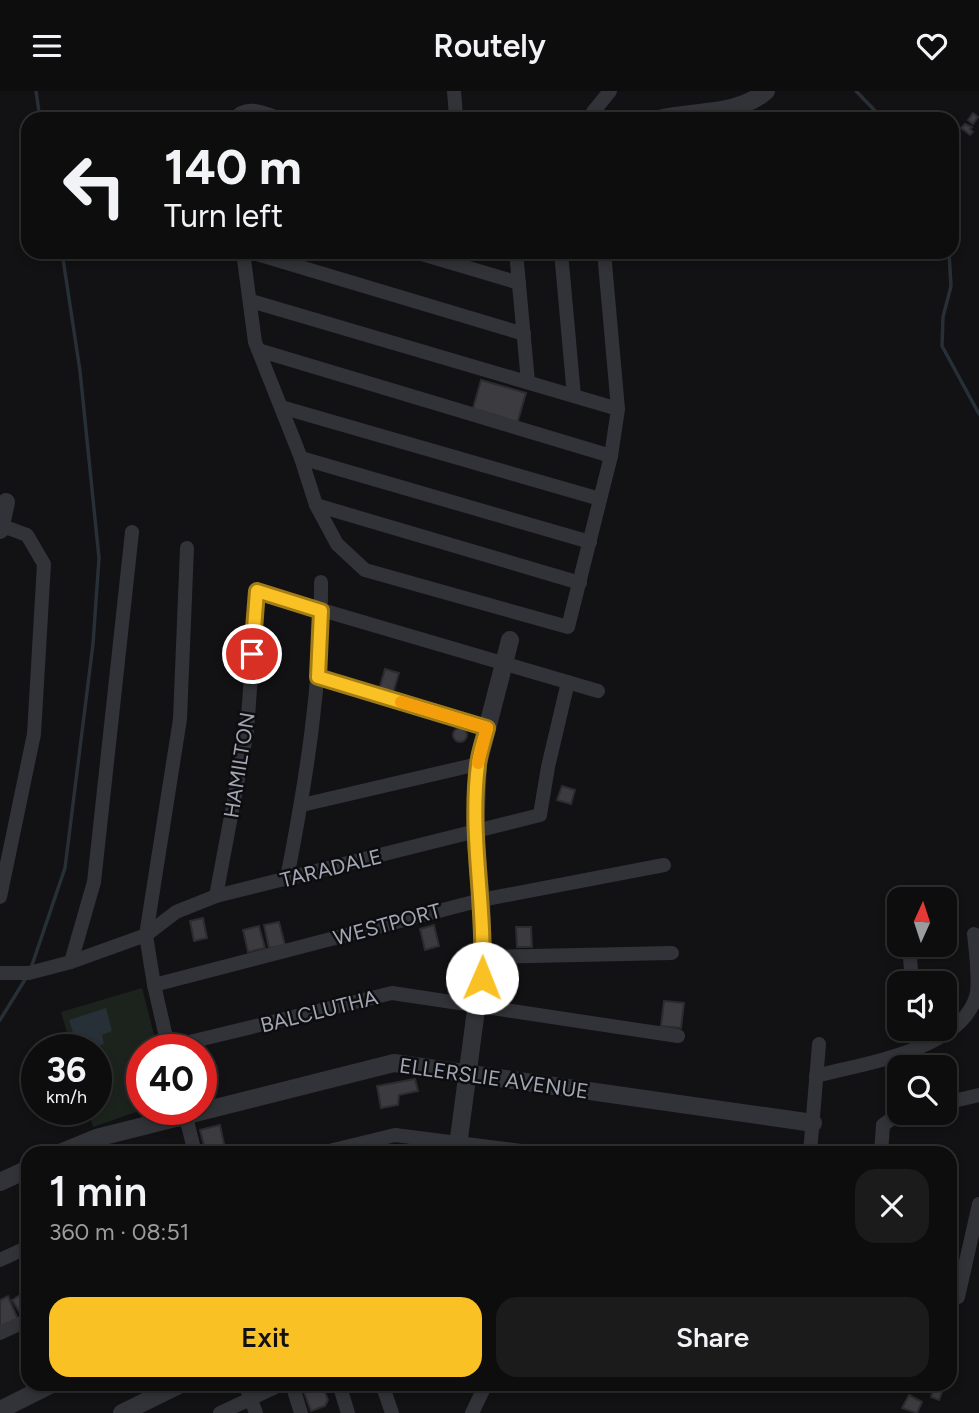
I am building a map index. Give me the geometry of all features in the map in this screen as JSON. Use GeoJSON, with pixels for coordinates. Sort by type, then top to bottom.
{"type":"FeatureCollection","features":[{"type":"Feature","properties":{"kind":"street"},"geometry":{"type":"LineString","coordinates":[[454,91],[456,112]]}},
{"type":"Feature","properties":{"kind":"street"},"geometry":{"type":"LineString","coordinates":[[593,112],[610,91]]}},
{"type":"Feature","properties":{"kind":"street"},"geometry":{"type":"LineString","coordinates":[[702,112],[752,102],[766,91]]}},
{"type":"Feature","properties":{"kind":"street"},"geometry":{"type":"LineString","coordinates":[[244,259],[258,350],[301,458],[316,505],[337,544],[365,570],[568,627],[611,456],[618,409],[605,259]]}},
{"type":"Feature","properties":{"kind":"street"},"geometry":{"type":"LineString","coordinates":[[273,259],[524,334]]}},
{"type":"Feature","properties":{"kind":"street"},"geometry":{"type":"LineString","coordinates":[[438,259],[519,283]]}},
{"type":"Feature","properties":{"kind":"street"},"geometry":{"type":"LineString","coordinates":[[517,259],[528,382]]}},
{"type":"Feature","properties":{"kind":"street"},"geometry":{"type":"LineString","coordinates":[[562,259],[574,396]]}},
{"type":"Feature","properties":{"kind":"street"},"geometry":{"type":"LineString","coordinates":[[251,301],[618,409]]}},
{"type":"Feature","properties":{"kind":"street"},"geometry":{"type":"LineString","coordinates":[[258,350],[611,456]]}},
{"type":"Feature","properties":{"kind":"street"},"geometry":{"type":"LineString","coordinates":[[281,407],[600,499]]}},
{"type":"Feature","properties":{"kind":"street"},"geometry":{"type":"LineString","coordinates":[[301,458],[590,543]]}},
{"type":"Feature","properties":{"kind":"street"},"geometry":{"type":"LineString","coordinates":[[0,897],[34,734],[44,564],[27,535],[0,527],[6,502]]}},
{"type":"Feature","properties":{"kind":"street"},"geometry":{"type":"LineString","coordinates":[[316,505],[580,583]]}},
{"type":"Feature","properties":{"kind":"street"},"geometry":{"type":"LineString","coordinates":[[71,961],[94,881],[132,532]]}},
{"type":"Feature","properties":{"kind":"street"},"geometry":{"type":"LineString","coordinates":[[165,1034],[146,935],[180,719],[187,548]]}},
{"type":"Feature","properties":{"kind":"street"},"geometry":{"type":"LineString","coordinates":[[287,878],[302,805],[318,677],[321,583]]}},
{"type":"Feature","properties":{"kind":"street","name":"HAMILTON"},"geometry":{"type":"LineString","coordinates":[[216,896],[247,731],[257,591],[321,611]]}},
{"type":"Feature","properties":{"kind":"street"},"geometry":{"type":"LineString","coordinates":[[321,611],[598,691]]}},
{"type":"Feature","properties":{"kind":"street"},"geometry":{"type":"LineString","coordinates":[[457,1146],[483,957],[475,833],[478,764],[510,640]]}},
{"type":"Feature","properties":{"kind":"street"},"geometry":{"type":"LineString","coordinates":[[318,677],[487,728]]}},
{"type":"Feature","properties":{"kind":"street","name":"TARADALE"},"geometry":{"type":"LineString","coordinates":[[0,973],[29,973],[146,935],[176,912],[216,896],[540,815],[548,767],[568,683]]}},
{"type":"Feature","properties":{"kind":"street"},"geometry":{"type":"LineString","coordinates":[[302,805],[478,764]]}},
{"type":"Feature","properties":{"kind":"street","name":"WESTPORT"},"geometry":{"type":"LineString","coordinates":[[154,985],[481,900],[664,865]]}},
{"type":"Feature","properties":{"kind":"street"},"geometry":{"type":"LineString","coordinates":[[816,1076],[918,1047],[941,1037],[959,1024],[970,1012],[979,979],[974,934]]}},
{"type":"Feature","properties":{"kind":"street"},"geometry":{"type":"LineString","coordinates":[[483,957],[672,953]]}},
{"type":"Feature","properties":{"kind":"street","name":"BALCLUTHA"},"geometry":{"type":"LineString","coordinates":[[217,1037],[392,993],[678,1036]]}},
{"type":"Feature","properties":{"kind":"street"},"geometry":{"type":"LineString","coordinates":[[917,1041],[918,1047]]}},
{"type":"Feature","properties":{"kind":"street"},"geometry":{"type":"LineString","coordinates":[[811,1146],[819,1044]]}},
{"type":"Feature","properties":{"kind":"street","name":"ELLERSLIE AVENUE"},"geometry":{"type":"LineString","coordinates":[[217,1104],[394,1063],[813,1123]]}},
{"type":"Feature","properties":{"kind":"street"},"geometry":{"type":"LineString","coordinates":[[957,1100],[979,1095]]}},
{"type":"Feature","properties":{"kind":"street"},"geometry":{"type":"LineString","coordinates":[[882,1146],[883,1125],[887,1122]]}},
{"type":"Feature","properties":{"kind":"street","name":"ELLERSLIE AVENUE"},"geometry":{"type":"LineString","coordinates":[[77,1146],[140,1125]]}},
{"type":"Feature","properties":{"kind":"street"},"geometry":{"type":"LineString","coordinates":[[187,1125],[193,1146]]}},
{"type":"Feature","properties":{"kind":"street"},"geometry":{"type":"LineString","coordinates":[[350,1146],[396,1135],[448,1146]]}},
{"type":"Feature","properties":{"kind":"street"},"geometry":{"type":"LineString","coordinates":[[0,1182],[21,1172]]}},
{"type":"Feature","properties":{"kind":"street"},"geometry":{"type":"LineString","coordinates":[[958,1297],[979,1205]]}},
{"type":"Feature","properties":{"kind":"street"},"geometry":{"type":"LineString","coordinates":[[0,1260],[21,1250]]}},
{"type":"Feature","properties":{"kind":"street"},"geometry":{"type":"LineString","coordinates":[[0,1333],[21,1323]]}},
{"type":"Feature","properties":{"kind":"street"},"geometry":{"type":"LineString","coordinates":[[0,1410],[38,1391]]}},
{"type":"Feature","properties":{"kind":"street"},"geometry":{"type":"LineString","coordinates":[[122,1413],[167,1391]]}},
{"type":"Feature","properties":{"kind":"street"},"geometry":{"type":"LineString","coordinates":[[220,1413],[254,1406],[273,1391]]}},
{"type":"Feature","properties":{"kind":"street"},"geometry":{"type":"LineString","coordinates":[[294,1391],[301,1413]]}},
{"type":"Feature","properties":{"kind":"street"},"geometry":{"type":"LineString","coordinates":[[340,1391],[348,1413]]}},
{"type":"Feature","properties":{"kind":"street"},"geometry":{"type":"LineString","coordinates":[[384,1391],[392,1413]]}},
{"type":"Feature","properties":{"kind":"street"},"geometry":{"type":"LineString","coordinates":[[472,1413],[483,1391]]}},
{"type":"Feature","properties":{"kind":"shaded area"},"geometry":{"type":"Polygon","coordinates":[[[142,988],[154,1034],[126,1034],[126,1115],[112,1120],[112,1034],[67,1034],[61,1012],[142,988]]]}},
{"type":"Feature","properties":{"kind":"shaded area"},"geometry":{"type":"Polygon","coordinates":[[[106,1008],[112,1031],[104,1034],[73,1034],[69,1020],[106,1008]]]}},
{"type":"Feature","properties":{"kind":"building"},"geometry":{"type":"Polygon","coordinates":[[[973,113],[978,117],[973,124],[968,120],[973,113]]]}},
{"type":"Feature","properties":{"kind":"building"},"geometry":{"type":"Polygon","coordinates":[[[965,124],[972,127],[970,129],[973,132],[970,135],[961,128],[965,124]]]}},
{"type":"Feature","properties":{"kind":"building"},"geometry":{"type":"Polygon","coordinates":[[[481,380],[526,393],[517,424],[472,412],[481,380]]]}},
{"type":"Feature","properties":{"kind":"building"},"geometry":{"type":"Polygon","coordinates":[[[385,669],[399,673],[393,693],[379,689],[385,669]]]}},
{"type":"Feature","properties":{"kind":"building"},"geometry":{"type":"Polygon","coordinates":[[[460,728],[465,730],[465,740],[460,742],[455,740],[453,735],[455,730],[460,728]]]}},
{"type":"Feature","properties":{"kind":"building"},"geometry":{"type":"Polygon","coordinates":[[[562,786],[575,790],[571,804],[557,800],[562,786]]]}},
{"type":"Feature","properties":{"kind":"building"},"geometry":{"type":"Polygon","coordinates":[[[203,918],[207,938],[194,941],[190,921],[203,918]]]}},
{"type":"Feature","properties":{"kind":"building"},"geometry":{"type":"Polygon","coordinates":[[[279,922],[285,945],[269,948],[264,925],[279,922]]]}},
{"type":"Feature","properties":{"kind":"building"},"geometry":{"type":"Polygon","coordinates":[[[434,925],[439,946],[425,950],[420,929],[434,925]]]}},
{"type":"Feature","properties":{"kind":"building"},"geometry":{"type":"Polygon","coordinates":[[[259,926],[265,948],[248,952],[243,930],[259,926]]]}},
{"type":"Feature","properties":{"kind":"building"},"geometry":{"type":"Polygon","coordinates":[[[516,927],[531,927],[532,947],[517,947],[516,927]]]}},
{"type":"Feature","properties":{"kind":"building"},"geometry":{"type":"Polygon","coordinates":[[[664,1001],[684,1003],[681,1028],[661,1026],[664,1001]]]}},
{"type":"Feature","properties":{"kind":"building"},"geometry":{"type":"Polygon","coordinates":[[[415,1079],[418,1091],[399,1095],[398,1105],[381,1108],[377,1086],[415,1079]]]}},
{"type":"Feature","properties":{"kind":"building"},"geometry":{"type":"Polygon","coordinates":[[[220,1125],[224,1146],[204,1146],[200,1130],[220,1125]]]}},
{"type":"Feature","properties":{"kind":"building"},"geometry":{"type":"Polygon","coordinates":[[[21,1295],[21,1314],[12,1300],[21,1295]]]}},
{"type":"Feature","properties":{"kind":"building"},"geometry":{"type":"Polygon","coordinates":[[[8,1296],[19,1322],[0,1327],[0,1300],[8,1296]]]}},
{"type":"Feature","properties":{"kind":"building"},"geometry":{"type":"Polygon","coordinates":[[[324,1391],[328,1400],[325,1406],[311,1411],[304,1392],[324,1391]]]}},
{"type":"Feature","properties":{"kind":"building"},"geometry":{"type":"Polygon","coordinates":[[[933,1391],[942,1392],[939,1400],[931,1397],[933,1391]]]}},
{"type":"Feature","properties":{"kind":"building"},"geometry":{"type":"Polygon","coordinates":[[[909,1395],[922,1402],[917,1413],[902,1408],[909,1395]]]}},
{"type":"Feature","properties":{"kind":"waterway"},"geometry":{"type":"LineString","coordinates":[[36,91],[39,112]]}},
{"type":"Feature","properties":{"kind":"waterway"},"geometry":{"type":"LineString","coordinates":[[856,91],[876,112]]}},
{"type":"Feature","properties":{"kind":"waterway"},"geometry":{"type":"LineString","coordinates":[[31,968],[65,868],[93,644],[99,558],[80,371],[63,259]]}},
{"type":"Feature","properties":{"kind":"waterway"},"geometry":{"type":"LineString","coordinates":[[949,259],[951,286],[943,317],[942,346],[979,414]]}},
{"type":"Feature","properties":{"kind":"waterway"},"geometry":{"type":"LineString","coordinates":[[0,1020],[26,978]]}},
{"type":"Feature","properties":{"kind":"slow traffic"},"geometry":{"type":"LineString","coordinates":[[401,702],[487,728],[478,763]]}},
{"type":"Feature","properties":{"kind":"route"},"geometry":{"type":"LineString","coordinates":[[252,654],[257,591],[321,611],[318,677],[487,728],[478,764],[475,833],[481,900],[482,978]]}}]}
